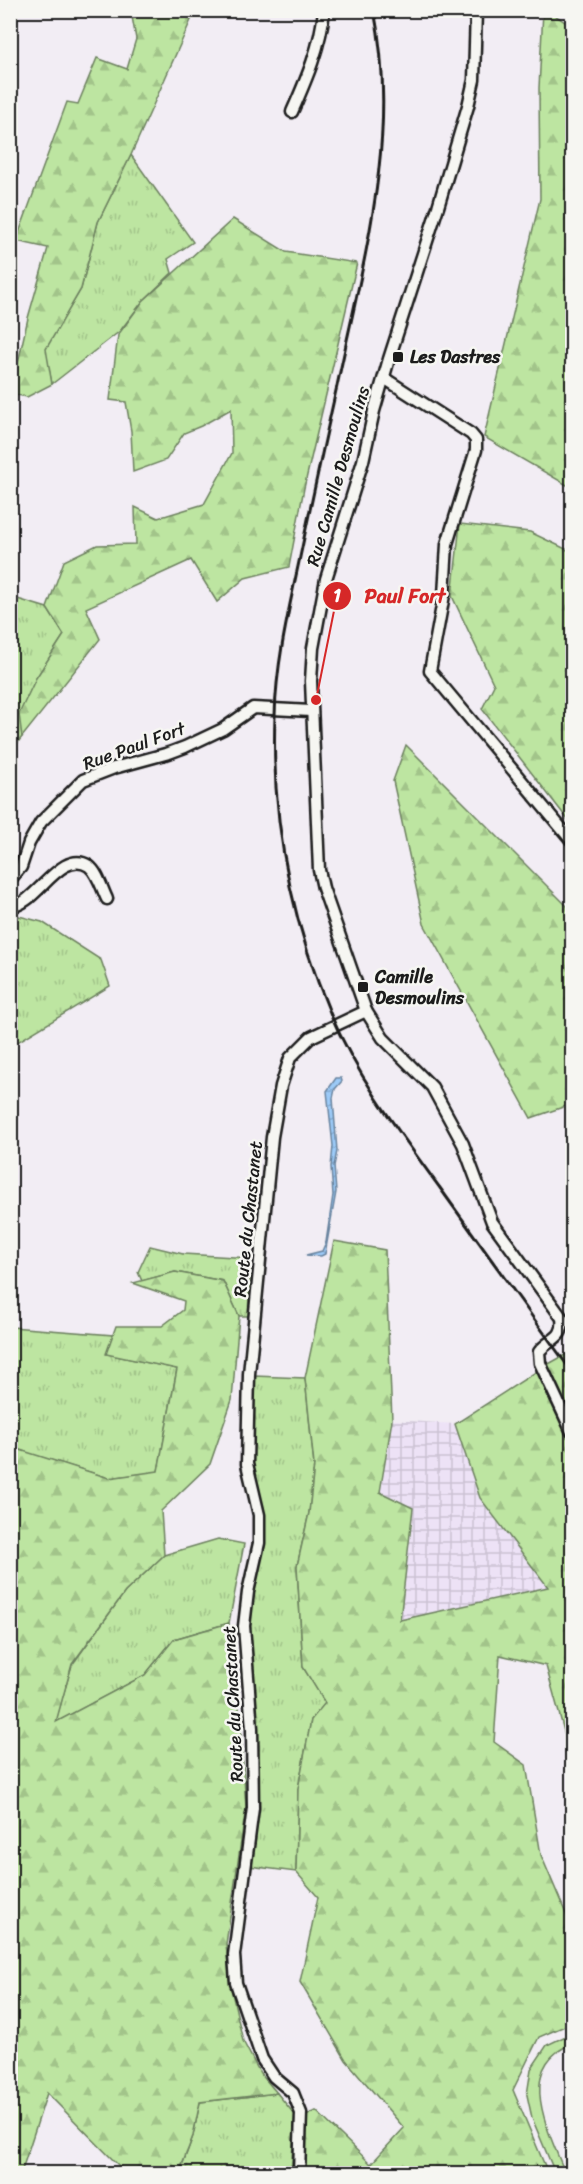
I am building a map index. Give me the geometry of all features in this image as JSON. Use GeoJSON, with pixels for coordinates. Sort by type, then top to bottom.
{"type":"FeatureCollection","features":[{"type":"Feature","properties":{"kind":"street"},"geometry":{"type":"LineString","coordinates":[[292,112],[307,77],[322,26],[324,10]]}},
{"type":"Feature","properties":{"kind":"street","name":"Rue Camille Desmoulins"},"geometry":{"type":"LineString","coordinates":[[476,10],[474,80],[468,106],[442,197],[384,378],[363,461],[326,579],[314,648],[311,711],[320,870],[323,888],[366,1011],[382,1038],[432,1087],[464,1144],[492,1222],[562,1318],[563,1327],[560,1335],[539,1352],[540,1362],[573,1432]]}},
{"type":"Feature","properties":{"kind":"street"},"geometry":{"type":"LineString","coordinates":[[384,378],[471,434],[476,440],[476,450],[447,544],[444,595],[430,671],[573,841]]}},
{"type":"Feature","properties":{"kind":"street","name":"Rue Paul Fort"},"geometry":{"type":"LineString","coordinates":[[10,880],[21,867],[29,843],[41,822],[83,780],[114,768],[185,747],[223,729],[253,708],[311,711]]}},
{"type":"Feature","properties":{"kind":"street"},"geometry":{"type":"LineString","coordinates":[[10,906],[16,906],[29,899],[49,877],[76,863],[88,865],[94,872],[107,899]]}},
{"type":"Feature","properties":{"kind":"street","name":"Route du Chastanet"},"geometry":{"type":"LineString","coordinates":[[299,2174],[301,2113],[293,2093],[274,2077],[262,2059],[236,1983],[234,1954],[254,1808],[252,1728],[244,1626],[248,1592],[259,1543],[259,1515],[247,1464],[249,1374],[272,1137],[281,1086],[290,1058],[311,1036],[366,1011]]}},
{"type":"Feature","properties":{"kind":"shaded area"},"geometry":{"type":"Polygon","coordinates":[[[392,1420],[455,1424],[480,1498],[548,1587],[399,1620],[413,1508],[380,1493],[392,1420]]]}},
{"type":"Feature","properties":{"kind":"green space"},"geometry":{"type":"Polygon","coordinates":[[[131,11],[195,11],[131,155],[98,222],[81,289],[46,349],[52,384],[27,397],[11,394],[28,318],[48,248],[16,241],[67,102],[78,104],[97,58],[127,69],[136,39],[131,11]]]}},
{"type":"Feature","properties":{"kind":"green space"},"geometry":{"type":"Polygon","coordinates":[[[543,11],[549,11],[572,27],[572,488],[484,437],[540,199],[539,88],[543,11]]]}},
{"type":"Feature","properties":{"kind":"green space"},"geometry":{"type":"Polygon","coordinates":[[[131,155],[193,242],[168,259],[172,273],[143,301],[120,331],[52,384],[45,349],[81,289],[98,222],[131,155]]]}},
{"type":"Feature","properties":{"kind":"green space"},"geometry":{"type":"Polygon","coordinates":[[[233,219],[286,252],[357,263],[304,488],[289,567],[245,578],[217,602],[191,560],[86,608],[100,639],[22,737],[19,714],[36,678],[64,635],[47,608],[64,561],[97,545],[136,544],[135,507],[158,518],[204,504],[232,453],[231,409],[184,433],[166,460],[133,472],[131,431],[126,402],[110,400],[118,335],[143,301],[233,219]]]}},
{"type":"Feature","properties":{"kind":"green space"},"geometry":{"type":"Polygon","coordinates":[[[460,524],[530,532],[572,552],[572,825],[482,709],[494,685],[452,596],[460,524]]]}},
{"type":"Feature","properties":{"kind":"green space"},"geometry":{"type":"Polygon","coordinates":[[[11,597],[47,608],[64,635],[36,678],[20,714],[22,737],[11,751],[11,597]]]}},
{"type":"Feature","properties":{"kind":"green space"},"geometry":{"type":"Polygon","coordinates":[[[406,745],[572,911],[572,1104],[531,1118],[424,924],[393,781],[406,745]]]}},
{"type":"Feature","properties":{"kind":"green space"},"geometry":{"type":"Polygon","coordinates":[[[11,914],[42,922],[101,960],[110,986],[11,1046],[11,914]]]}},
{"type":"Feature","properties":{"kind":"green space"},"geometry":{"type":"Polygon","coordinates":[[[334,1241],[385,1250],[392,1420],[380,1492],[413,1508],[400,1620],[548,1587],[480,1498],[455,1424],[572,1351],[572,1760],[546,1666],[500,1655],[494,1742],[526,1765],[541,1855],[572,1928],[572,2023],[539,2037],[513,2090],[548,2173],[306,2173],[306,2116],[316,2111],[371,2164],[404,2128],[346,2060],[300,1982],[318,1897],[296,1872],[298,1789],[311,1720],[325,1703],[303,1667],[297,1566],[309,1513],[314,1465],[305,1378],[334,1241]]]}},
{"type":"Feature","properties":{"kind":"green space"},"geometry":{"type":"Polygon","coordinates":[[[150,1246],[183,1254],[251,1258],[248,1316],[239,1316],[223,1281],[175,1272],[142,1281],[138,1272],[150,1246]]]}},
{"type":"Feature","properties":{"kind":"green space"},"geometry":{"type":"Polygon","coordinates":[[[175,1272],[223,1281],[239,1316],[232,1400],[210,1464],[161,1511],[164,1555],[125,1592],[72,1664],[56,1722],[145,1675],[174,1639],[229,1623],[236,1664],[246,1807],[226,1944],[230,1984],[243,2041],[260,2073],[277,2093],[200,2102],[193,2136],[179,2173],[127,2174],[47,2093],[21,2173],[11,2173],[10,1490],[17,1449],[109,1478],[158,1471],[177,1369],[106,1354],[116,1326],[162,1326],[183,1310],[184,1301],[133,1283],[175,1272]]]}},
{"type":"Feature","properties":{"kind":"green space"},"geometry":{"type":"Polygon","coordinates":[[[11,1327],[113,1335],[107,1354],[177,1369],[158,1472],[109,1478],[17,1450],[11,1490],[11,1327]]]}},
{"type":"Feature","properties":{"kind":"green space"},"geometry":{"type":"Polygon","coordinates":[[[254,1376],[305,1378],[314,1465],[309,1513],[297,1566],[303,1667],[326,1703],[311,1720],[298,1789],[296,1872],[249,1866],[248,1618],[265,1531],[251,1457],[254,1376]]]}},
{"type":"Feature","properties":{"kind":"green space"},"geometry":{"type":"Polygon","coordinates":[[[218,1539],[244,1544],[229,1623],[174,1639],[145,1675],[55,1723],[72,1665],[125,1592],[164,1555],[218,1539]]]}},
{"type":"Feature","properties":{"kind":"green space"},"geometry":{"type":"Polygon","coordinates":[[[572,2033],[572,2044],[554,2054],[544,2068],[540,2084],[545,2121],[565,2173],[555,2173],[532,2118],[527,2095],[531,2069],[547,2045],[572,2033]]]}},
{"type":"Feature","properties":{"kind":"green space"},"geometry":{"type":"Polygon","coordinates":[[[277,2093],[295,2115],[291,2173],[179,2174],[193,2136],[200,2102],[277,2093]]]}},
{"type":"Feature","properties":{"kind":"water"},"geometry":{"type":"Polygon","coordinates":[[[336,1078],[341,1078],[342,1081],[335,1089],[333,1098],[337,1151],[334,1166],[336,1192],[325,1254],[306,1255],[322,1251],[326,1242],[333,1195],[331,1167],[333,1146],[327,1091],[336,1078]]]}},
{"type":"Feature","properties":{"kind":"railway"},"geometry":{"type":"LineString","coordinates":[[374,10],[381,58],[383,105],[381,152],[367,246],[280,656],[275,716],[276,793],[280,831],[305,943],[331,1015],[354,1061],[395,1126],[572,1372]]}},
{"type":"Feature","properties":{"kind":"place","name":"Les Dastres"},"geometry":{"type":"Point","coordinates":[398,357]}},
{"type":"Feature","properties":{"kind":"place","name":"Paul Fort"},"geometry":{"type":"Point","coordinates":[316,700]}},
{"type":"Feature","properties":{"kind":"place","name":"Camille Desmoulins"},"geometry":{"type":"Point","coordinates":[363,987]}}]}
